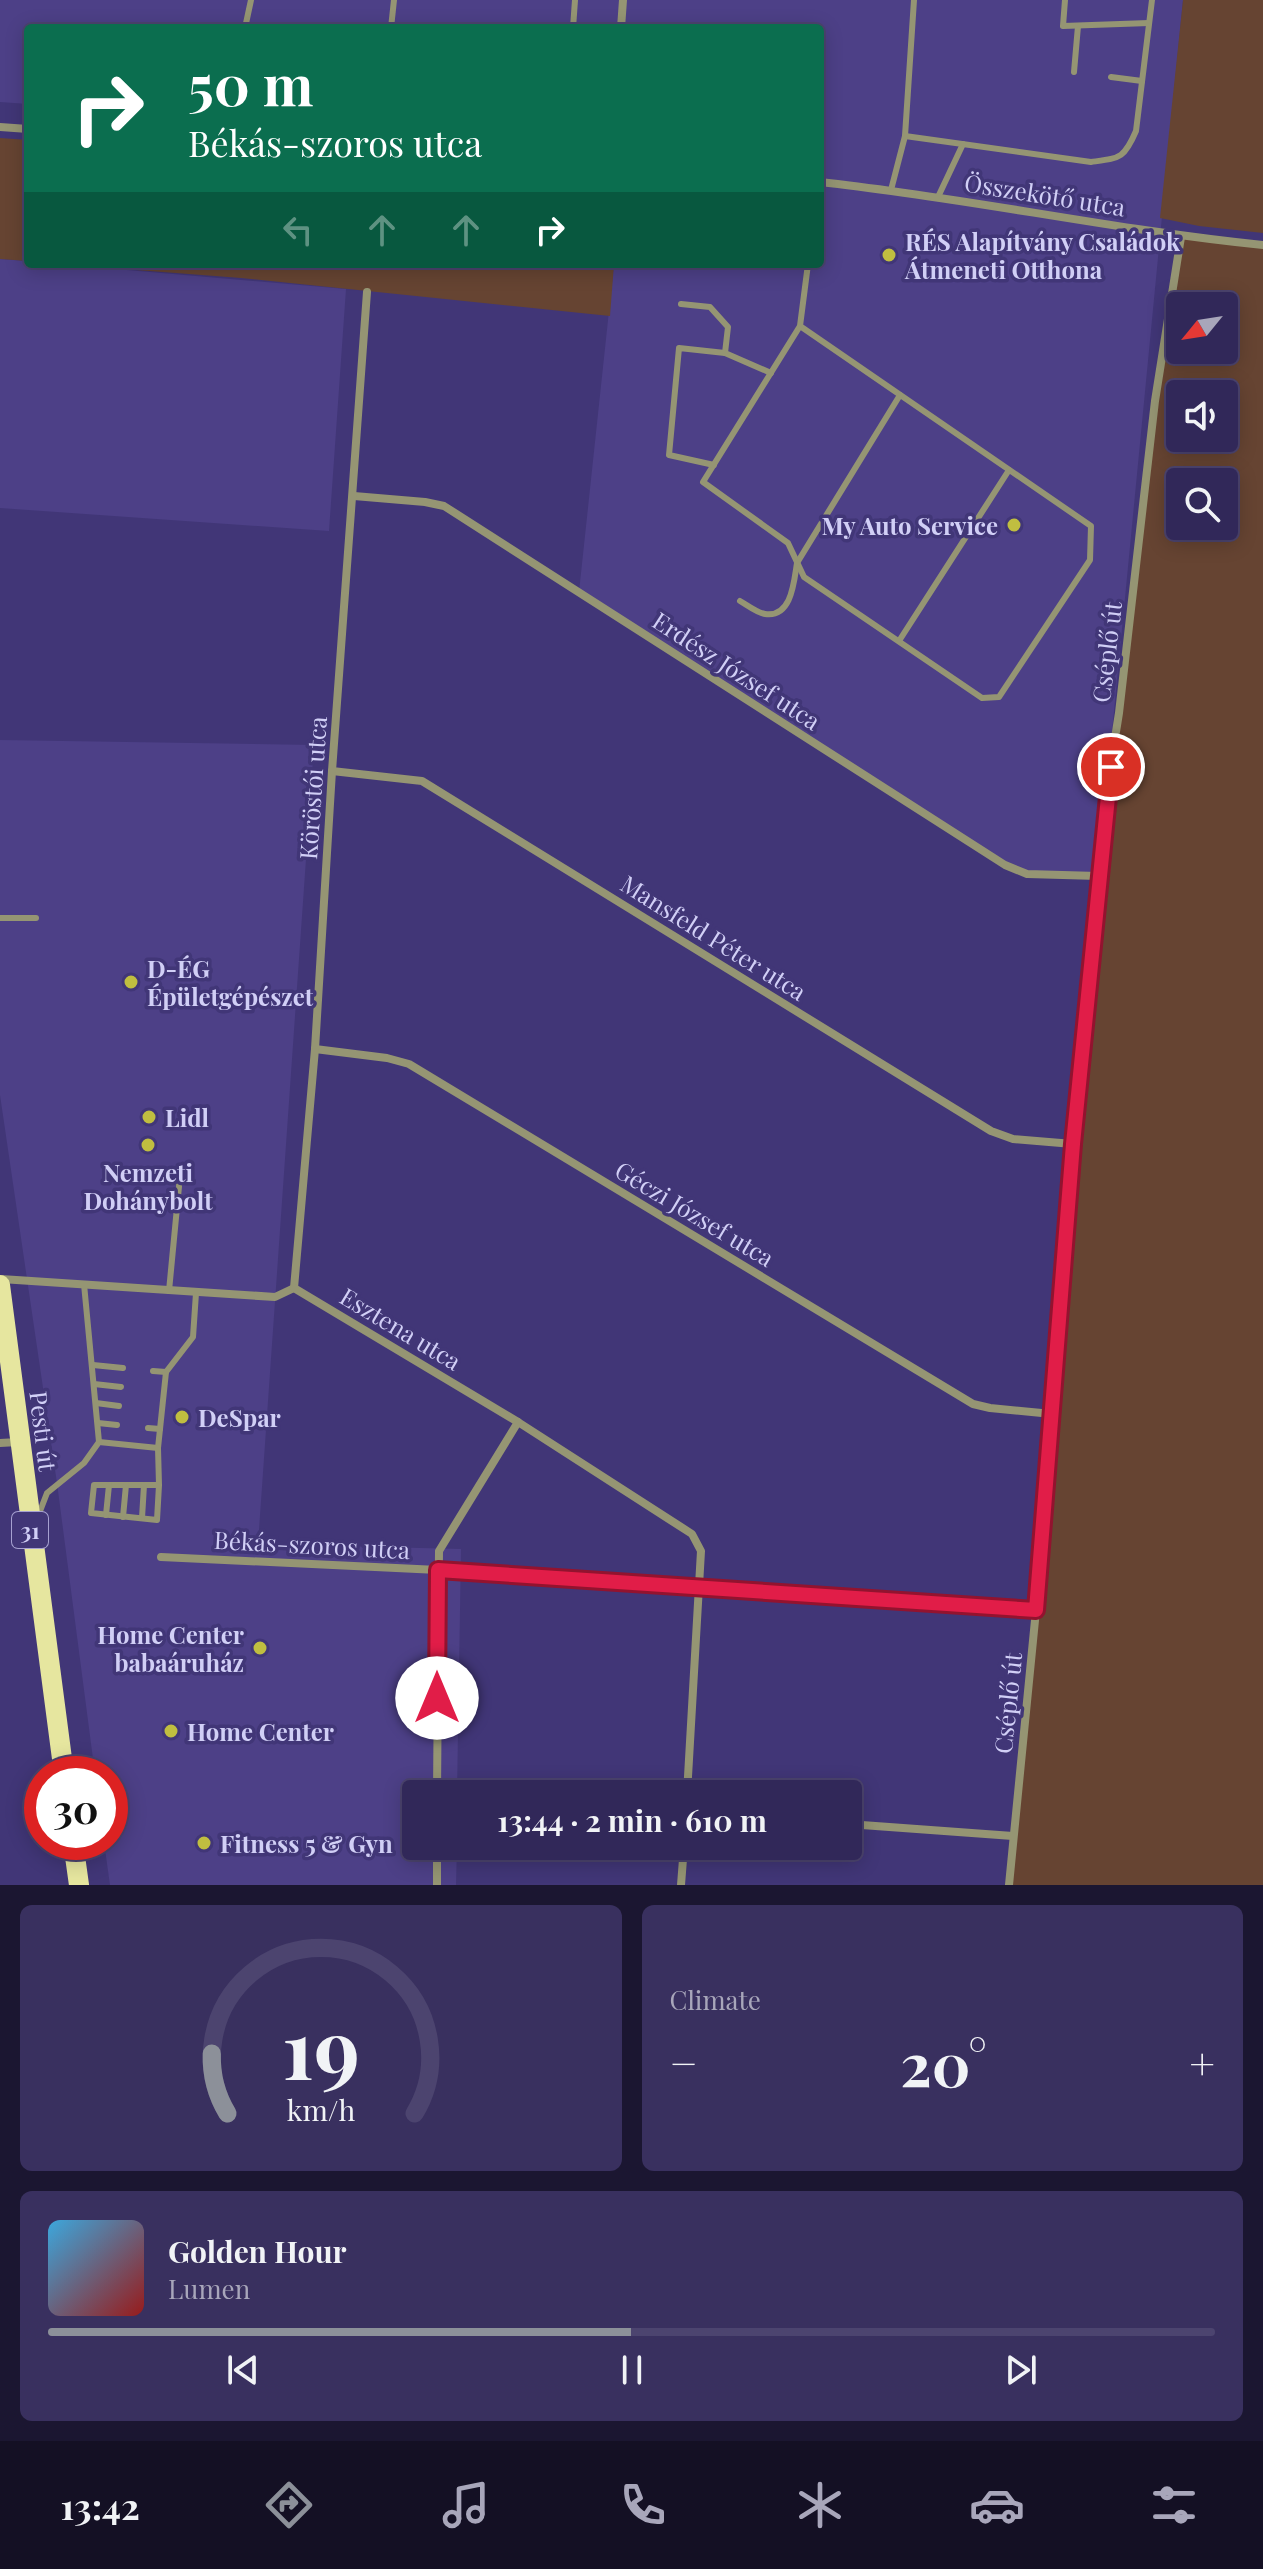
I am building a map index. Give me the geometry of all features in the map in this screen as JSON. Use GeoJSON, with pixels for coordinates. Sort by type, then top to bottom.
{"type":"FeatureCollection","features":[{"type":"Feature","properties":{"kind":"main road","name":"Pesti út"},"geometry":{"type":"LineString","coordinates":[[0,1285],[9,1442],[31,1535],[62,1756]]}},
{"type":"Feature","properties":{"kind":"main road"},"geometry":{"type":"LineString","coordinates":[[76,1860],[79,1885]]}},
{"type":"Feature","properties":{"kind":"street"},"geometry":{"type":"LineString","coordinates":[[621,24],[623,0]]}},
{"type":"Feature","properties":{"kind":"street"},"geometry":{"type":"LineString","coordinates":[[0,127],[24,129]]}},
{"type":"Feature","properties":{"kind":"street","name":"Összekötő utca"},"geometry":{"type":"LineString","coordinates":[[824,182],[938,197],[1181,237],[1263,245]]}},
{"type":"Feature","properties":{"kind":"street","name":"Cséplő út"},"geometry":{"type":"LineString","coordinates":[[1009,1885],[1036,1610],[1098,876],[1155,401],[1181,237]]}},
{"type":"Feature","properties":{"kind":"street","name":"Köröstói utca"},"geometry":{"type":"LineString","coordinates":[[294,1288],[315,1049],[367,292]]}},
{"type":"Feature","properties":{"kind":"street","name":"Erdész József utca"},"geometry":{"type":"LineString","coordinates":[[354,496],[444,506],[1005,865],[1027,874],[1098,876]]}},
{"type":"Feature","properties":{"kind":"street","name":"Mansfeld Péter utca"},"geometry":{"type":"LineString","coordinates":[[332,771],[422,781],[991,1131],[1013,1139],[1073,1144]]}},
{"type":"Feature","properties":{"kind":"street","name":"Géczi József utca"},"geometry":{"type":"LineString","coordinates":[[315,1049],[387,1058],[409,1064],[973,1404],[1052,1414]]}},
{"type":"Feature","properties":{"kind":"street"},"geometry":{"type":"LineString","coordinates":[[0,1279],[275,1297],[294,1288]]}},
{"type":"Feature","properties":{"kind":"street","name":"Esztena utca"},"geometry":{"type":"LineString","coordinates":[[294,1288],[518,1422],[692,1534],[701,1551],[688,1780]]}},
{"type":"Feature","properties":{"kind":"street"},"geometry":{"type":"LineString","coordinates":[[437,1780],[439,1551],[518,1422]]}},
{"type":"Feature","properties":{"kind":"street","name":"Békás-szoros utca"},"geometry":{"type":"LineString","coordinates":[[161,1557],[438,1570],[1036,1610]]}},
{"type":"Feature","properties":{"kind":"street"},"geometry":{"type":"LineString","coordinates":[[862,1825],[1013,1836]]}},
{"type":"Feature","properties":{"kind":"street"},"geometry":{"type":"LineString","coordinates":[[437,1860],[437,1885]]}},
{"type":"Feature","properties":{"kind":"street"},"geometry":{"type":"LineString","coordinates":[[681,1885],[683,1860]]}},
{"type":"Feature","properties":{"kind":"lane"},"geometry":{"type":"LineString","coordinates":[[246,24],[251,0]]}},
{"type":"Feature","properties":{"kind":"lane"},"geometry":{"type":"LineString","coordinates":[[394,0],[394,24]]}},
{"type":"Feature","properties":{"kind":"lane"},"geometry":{"type":"LineString","coordinates":[[573,24],[575,0]]}},
{"type":"Feature","properties":{"kind":"lane"},"geometry":{"type":"LineString","coordinates":[[891,190],[905,136],[914,0]]}},
{"type":"Feature","properties":{"kind":"lane"},"geometry":{"type":"LineString","coordinates":[[1065,0],[1063,26],[1149,23]]}},
{"type":"Feature","properties":{"kind":"lane"},"geometry":{"type":"LineString","coordinates":[[905,136],[1091,162],[1115,158],[1128,150],[1136,131],[1152,0]]}},
{"type":"Feature","properties":{"kind":"lane"},"geometry":{"type":"LineString","coordinates":[[1074,72],[1078,26]]}},
{"type":"Feature","properties":{"kind":"lane"},"geometry":{"type":"LineString","coordinates":[[1111,77],[1142,81]]}},
{"type":"Feature","properties":{"kind":"lane"},"geometry":{"type":"LineString","coordinates":[[938,197],[963,144]]}},
{"type":"Feature","properties":{"kind":"lane"},"geometry":{"type":"LineString","coordinates":[[800,326],[1091,526],[1090,560],[999,697],[982,698],[804,577],[788,543],[703,482],[800,326],[807,268]]}},
{"type":"Feature","properties":{"kind":"lane"},"geometry":{"type":"LineString","coordinates":[[681,304],[710,307],[718,313],[728,327],[725,353]]}},
{"type":"Feature","properties":{"kind":"lane"},"geometry":{"type":"LineString","coordinates":[[714,465],[669,455],[679,348],[725,353],[771,373]]}},
{"type":"Feature","properties":{"kind":"lane"},"geometry":{"type":"LineString","coordinates":[[740,601],[763,614],[775,613],[785,607],[792,593],[797,563],[900,395]]}},
{"type":"Feature","properties":{"kind":"lane"},"geometry":{"type":"LineString","coordinates":[[899,641],[1009,470]]}},
{"type":"Feature","properties":{"kind":"lane"},"geometry":{"type":"LineString","coordinates":[[0,918],[36,918]]}},
{"type":"Feature","properties":{"kind":"lane"},"geometry":{"type":"LineString","coordinates":[[169,1291],[180,1176]]}},
{"type":"Feature","properties":{"kind":"lane"},"geometry":{"type":"LineString","coordinates":[[31,1535],[47,1493],[84,1463],[99,1442],[84,1284]]}},
{"type":"Feature","properties":{"kind":"lane"},"geometry":{"type":"LineString","coordinates":[[159,1485],[94,1485],[91,1513],[157,1520],[159,1485],[158,1448],[166,1372],[193,1337],[196,1293]]}},
{"type":"Feature","properties":{"kind":"lane"},"geometry":{"type":"LineString","coordinates":[[93,1365],[123,1368]]}},
{"type":"Feature","properties":{"kind":"lane"},"geometry":{"type":"LineString","coordinates":[[153,1371],[166,1372]]}},
{"type":"Feature","properties":{"kind":"lane"},"geometry":{"type":"LineString","coordinates":[[94,1384],[121,1387]]}},
{"type":"Feature","properties":{"kind":"lane"},"geometry":{"type":"LineString","coordinates":[[152,1390],[164,1391]]}},
{"type":"Feature","properties":{"kind":"lane"},"geometry":{"type":"LineString","coordinates":[[96,1403],[119,1406]]}},
{"type":"Feature","properties":{"kind":"lane"},"geometry":{"type":"LineString","coordinates":[[150,1409],[162,1410]]}},
{"type":"Feature","properties":{"kind":"lane"},"geometry":{"type":"LineString","coordinates":[[98,1423],[117,1425]]}},
{"type":"Feature","properties":{"kind":"lane"},"geometry":{"type":"LineString","coordinates":[[148,1428],[160,1429]]}},
{"type":"Feature","properties":{"kind":"lane"},"geometry":{"type":"LineString","coordinates":[[99,1442],[158,1448]]}},
{"type":"Feature","properties":{"kind":"lane"},"geometry":{"type":"LineString","coordinates":[[106,1515],[109,1485]]}},
{"type":"Feature","properties":{"kind":"lane"},"geometry":{"type":"LineString","coordinates":[[123,1517],[126,1485]]}},
{"type":"Feature","properties":{"kind":"lane"},"geometry":{"type":"LineString","coordinates":[[142,1518],[144,1485]]}},
{"type":"Feature","properties":{"kind":"shaded area"},"geometry":{"type":"Polygon","coordinates":[[[0,0],[1183,0],[1098,876],[1027,874],[1005,865],[579,592],[614,268],[824,268],[824,24],[24,24],[24,104],[0,102],[0,0]]]}},
{"type":"Feature","properties":{"kind":"shaded area"},"geometry":{"type":"Polygon","coordinates":[[[1183,0],[1263,0],[1263,233],[1160,218],[1183,0]]]}},
{"type":"Feature","properties":{"kind":"shaded area"},"geometry":{"type":"Polygon","coordinates":[[[0,138],[24,140],[24,261],[0,259],[0,138]]]}},
{"type":"Feature","properties":{"kind":"shaded area"},"geometry":{"type":"Polygon","coordinates":[[[1181,237],[1263,246],[1263,1885],[1009,1885],[1081,1059],[1124,647],[1166,340],[1166,364],[1238,364],[1238,292],[1173,292],[1181,237]]]}},
{"type":"Feature","properties":{"kind":"shaded area"},"geometry":{"type":"Polygon","coordinates":[[[0,259],[24,261],[24,268],[104,268],[346,289],[329,531],[0,508],[0,259]]]}},
{"type":"Feature","properties":{"kind":"shaded area"},"geometry":{"type":"Polygon","coordinates":[[[110,268],[614,268],[610,316],[241,278],[110,268]]]}},
{"type":"Feature","properties":{"kind":"shaded area"},"geometry":{"type":"Polygon","coordinates":[[[0,740],[314,745],[258,1544],[461,1549],[457,1780],[402,1780],[402,1860],[457,1860],[456,1885],[110,1885],[107,1860],[128,1860],[128,1756],[93,1756],[57,1483],[0,1095],[0,740]]]}},
{"type":"Feature","properties":{"kind":"place","name":"RÉS Alapítvány Családok Átmeneti Otthona"},"geometry":{"type":"Point","coordinates":[889,255]}},
{"type":"Feature","properties":{"kind":"place","name":"My Auto Service"},"geometry":{"type":"Point","coordinates":[1014,525]}},
{"type":"Feature","properties":{"kind":"place","name":"D-ÉG Épületgépészet"},"geometry":{"type":"Point","coordinates":[131,982]}},
{"type":"Feature","properties":{"kind":"place","name":"Lidl"},"geometry":{"type":"Point","coordinates":[149,1117]}},
{"type":"Feature","properties":{"kind":"place","name":"Nemzeti Dohánybolt"},"geometry":{"type":"Point","coordinates":[148,1145]}},
{"type":"Feature","properties":{"kind":"place","name":"DeSpar"},"geometry":{"type":"Point","coordinates":[182,1417]}},
{"type":"Feature","properties":{"kind":"place","name":"Home Center babaáruház"},"geometry":{"type":"Point","coordinates":[260,1648]}},
{"type":"Feature","properties":{"kind":"place","name":"Home Center"},"geometry":{"type":"Point","coordinates":[171,1731]}},
{"type":"Feature","properties":{"kind":"place","name":"Fitness 5 & Gyn"},"geometry":{"type":"Point","coordinates":[204,1843]}},
{"type":"Feature","properties":{"kind":"route"},"geometry":{"type":"LineString","coordinates":[[437,1698],[438,1570],[1036,1610],[1073,1144],[1111,767]]}}]}
